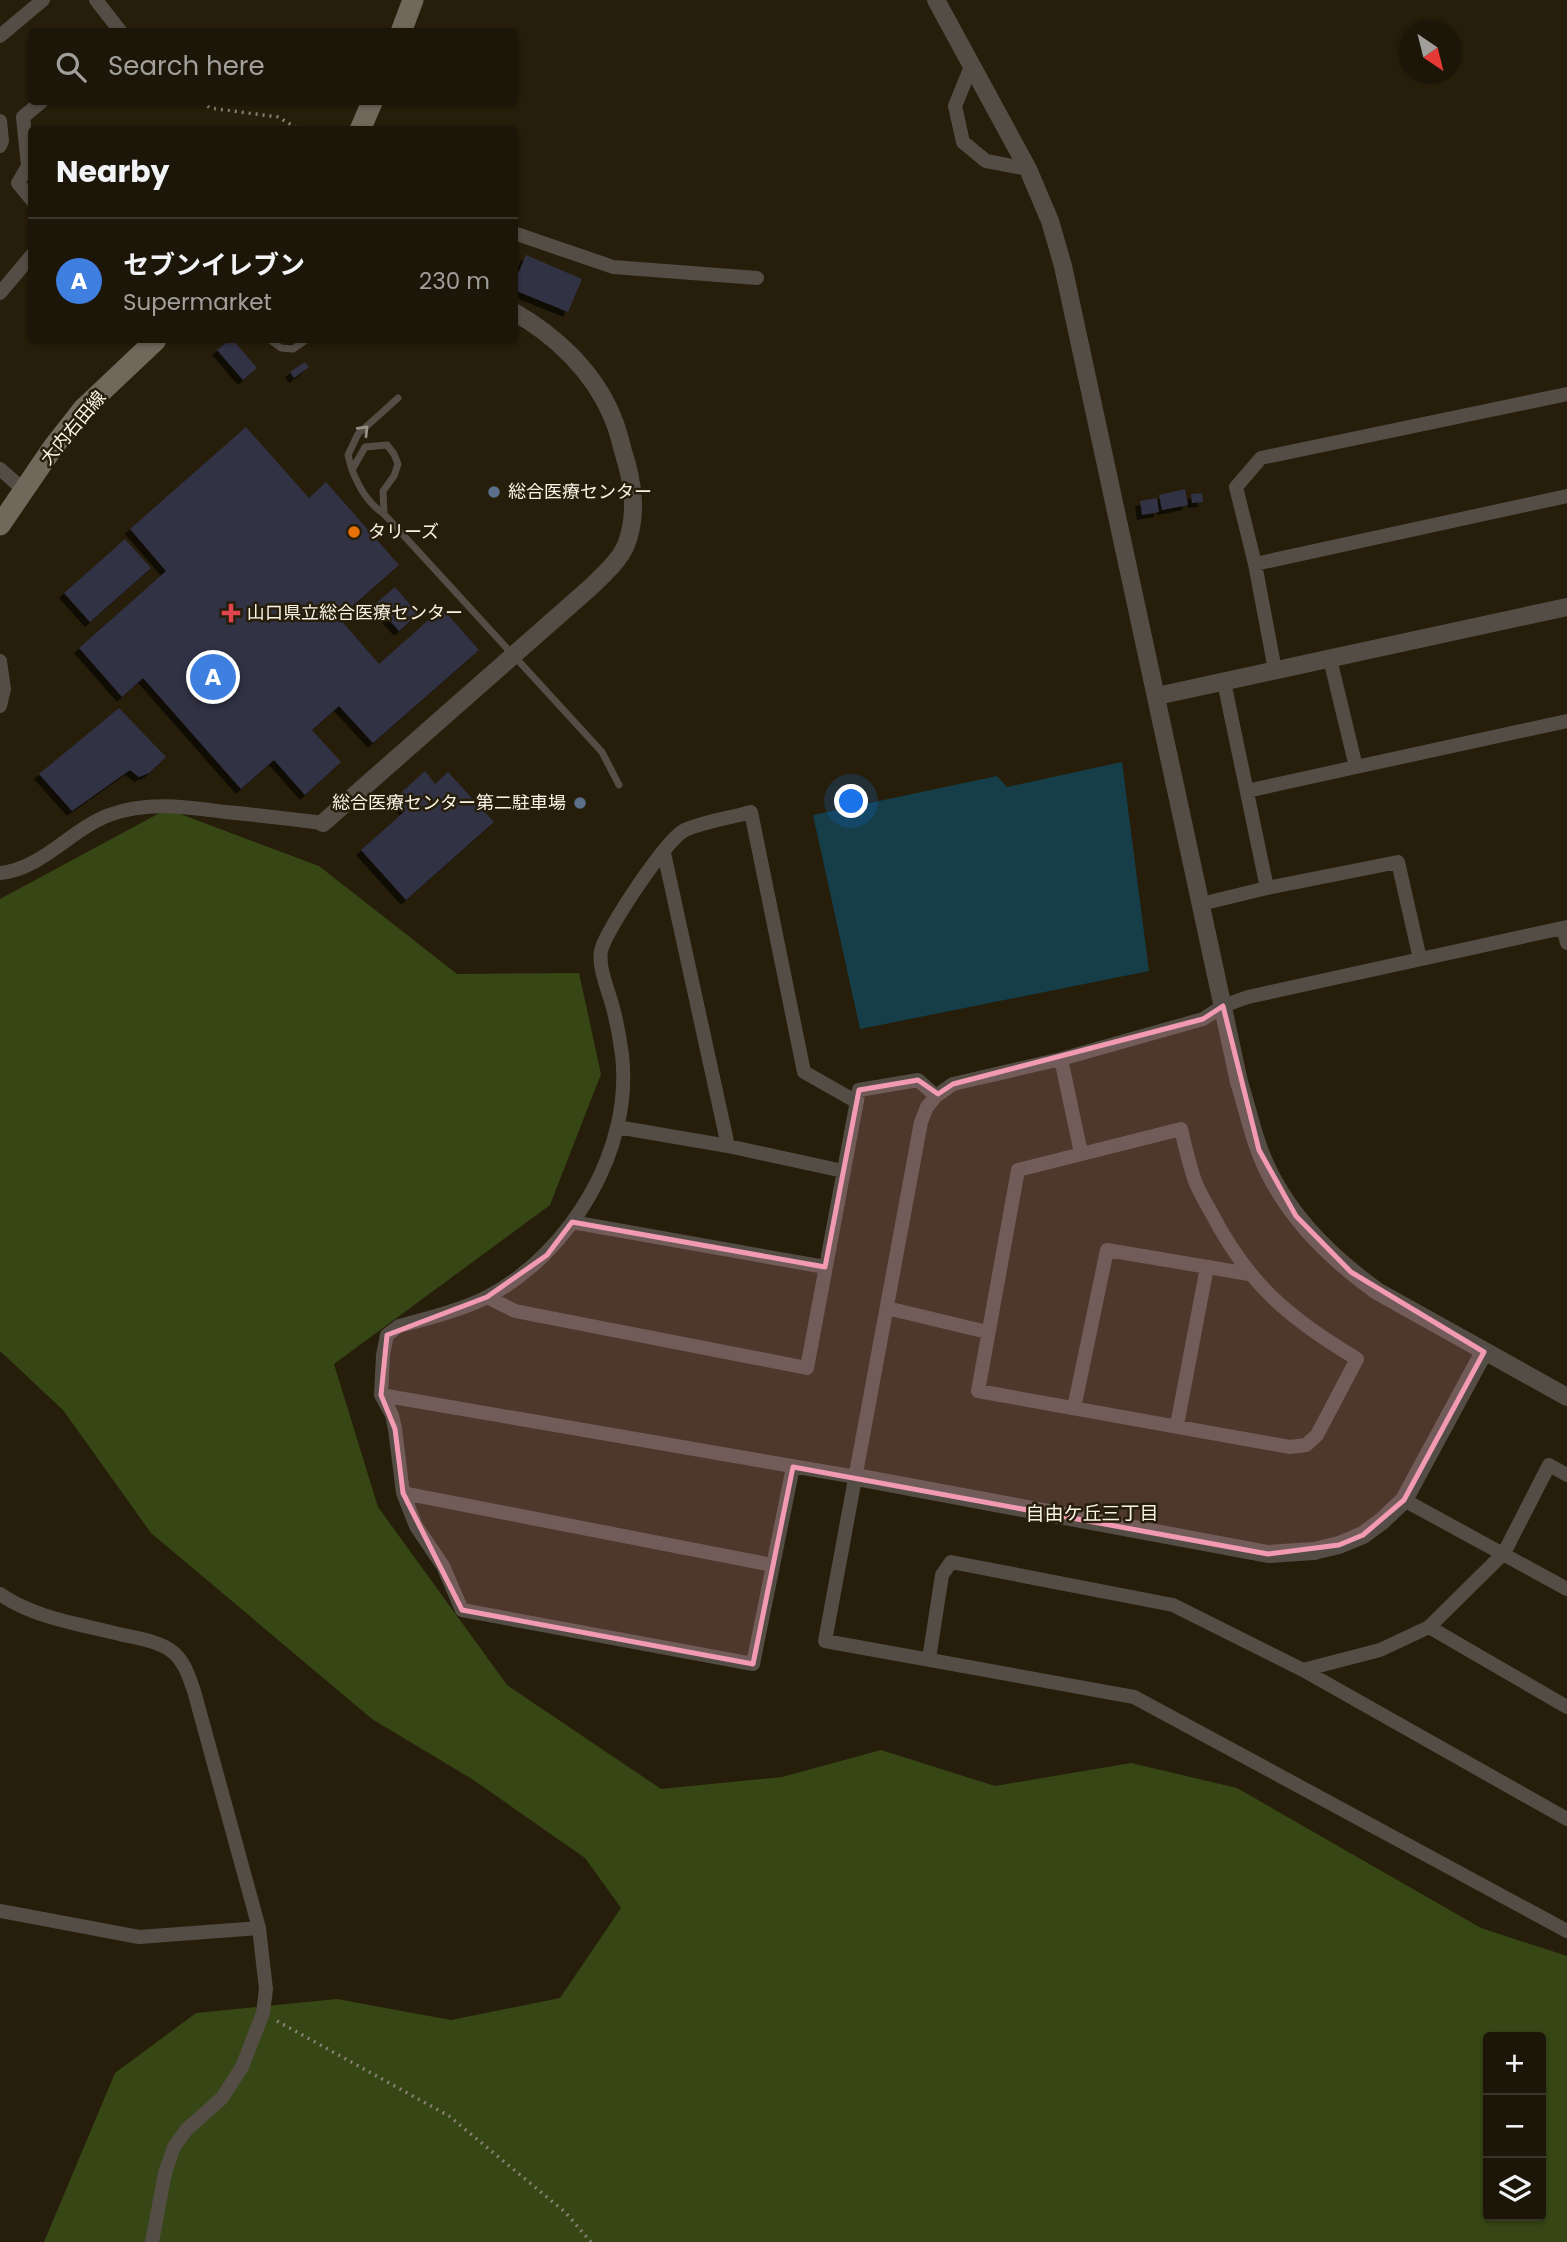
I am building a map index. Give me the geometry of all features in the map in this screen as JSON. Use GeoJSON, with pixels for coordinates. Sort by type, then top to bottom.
{"type":"FeatureCollection","features":[{"type":"Feature","properties":{"kind":"main road"},"geometry":{"type":"LineString","coordinates":[[402,28],[413,0]]}},
{"type":"Feature","properties":{"kind":"main road"},"geometry":{"type":"LineString","coordinates":[[362,126],[371,105]]}},
{"type":"Feature","properties":{"kind":"main road","name":"大内右田線"},"geometry":{"type":"LineString","coordinates":[[0,525],[83,409],[153,343]]}},
{"type":"Feature","properties":{"kind":"street"},"geometry":{"type":"LineString","coordinates":[[0,36],[43,0]]}},
{"type":"Feature","properties":{"kind":"street"},"geometry":{"type":"LineString","coordinates":[[96,0],[118,28]]}},
{"type":"Feature","properties":{"kind":"street"},"geometry":{"type":"LineString","coordinates":[[936,0],[1028,169],[1050,221],[1063,267],[1223,1006],[1259,1150],[1276,1186],[1296,1216],[1321,1245],[1350,1272],[1377,1291],[1567,1397]]}},
{"type":"Feature","properties":{"kind":"street"},"geometry":{"type":"LineString","coordinates":[[972,64],[955,106],[963,142],[986,161],[1028,169]]}},
{"type":"Feature","properties":{"kind":"street"},"geometry":{"type":"LineString","coordinates":[[28,195],[18,183],[28,166],[23,117],[37,105]]}},
{"type":"Feature","properties":{"kind":"street"},"geometry":{"type":"LineString","coordinates":[[0,121],[0,146]]}},
{"type":"Feature","properties":{"kind":"street"},"geometry":{"type":"LineString","coordinates":[[518,234],[612,267],[757,278]]}},
{"type":"Feature","properties":{"kind":"street"},"geometry":{"type":"LineString","coordinates":[[0,293],[28,260]]}},
{"type":"Feature","properties":{"kind":"street"},"geometry":{"type":"LineString","coordinates":[[0,873],[18,870],[50,853],[82,829],[106,816],[129,809],[161,805],[323,823],[613,564],[625,547],[632,524],[634,494],[628,465],[611,414],[596,387],[576,361],[546,333],[518,315]]}},
{"type":"Feature","properties":{"kind":"street"},"geometry":{"type":"LineString","coordinates":[[1275,670],[1255,564],[1236,487],[1261,458],[1567,394]]}},
{"type":"Feature","properties":{"kind":"street"},"geometry":{"type":"LineString","coordinates":[[0,469],[24,490]]}},
{"type":"Feature","properties":{"kind":"street"},"geometry":{"type":"LineString","coordinates":[[1255,564],[1567,496]]}},
{"type":"Feature","properties":{"kind":"street"},"geometry":{"type":"LineString","coordinates":[[1157,696],[1567,607]]}},
{"type":"Feature","properties":{"kind":"street"},"geometry":{"type":"LineString","coordinates":[[1330,659],[1356,767]]}},
{"type":"Feature","properties":{"kind":"street"},"geometry":{"type":"LineString","coordinates":[[0,662],[4,689],[0,706]]}},
{"type":"Feature","properties":{"kind":"street"},"geometry":{"type":"LineString","coordinates":[[1224,682],[1267,888]]}},
{"type":"Feature","properties":{"kind":"street"},"geometry":{"type":"LineString","coordinates":[[1247,791],[1567,721]]}},
{"type":"Feature","properties":{"kind":"street"},"geometry":{"type":"LineString","coordinates":[[793,1466],[753,1664],[462,1610],[443,1566],[416,1526],[403,1493],[396,1429],[392,1415],[380,1395],[383,1355],[387,1335],[399,1326],[487,1297],[520,1277],[547,1255],[596,1184],[617,1126],[623,1085],[622,1055],[601,952],[622,909],[682,831],[751,813],[804,1072],[857,1101]]}},
{"type":"Feature","properties":{"kind":"street"},"geometry":{"type":"LineString","coordinates":[[664,853],[728,1146]]}},
{"type":"Feature","properties":{"kind":"street"},"geometry":{"type":"LineString","coordinates":[[1201,904],[1398,862],[1420,958]]}},
{"type":"Feature","properties":{"kind":"street"},"geometry":{"type":"LineString","coordinates":[[1567,943],[1565,928],[1248,997],[1223,1006],[1203,1020],[1061,1059],[953,1084],[936,1096],[927,1107],[921,1122],[825,1641],[1134,1697],[1567,1931]]}},
{"type":"Feature","properties":{"kind":"street"},"geometry":{"type":"LineString","coordinates":[[1061,1059],[1081,1153]]}},
{"type":"Feature","properties":{"kind":"street"},"geometry":{"type":"LineString","coordinates":[[487,1297],[515,1311],[807,1368],[859,1090],[918,1080],[936,1096]]}},
{"type":"Feature","properties":{"kind":"street"},"geometry":{"type":"LineString","coordinates":[[617,1126],[844,1171]]}},
{"type":"Feature","properties":{"kind":"street"},"geometry":{"type":"LineString","coordinates":[[1181,1129],[1195,1182],[1225,1239],[1249,1275],[1286,1311],[1316,1335],[1357,1359],[1317,1435],[1306,1445],[1290,1447],[978,1391],[1018,1170],[1081,1153],[1181,1129]]}},
{"type":"Feature","properties":{"kind":"street"},"geometry":{"type":"LineString","coordinates":[[572,1222],[825,1267]]}},
{"type":"Feature","properties":{"kind":"street"},"geometry":{"type":"LineString","coordinates":[[1074,1409],[1107,1250],[1249,1275]]}},
{"type":"Feature","properties":{"kind":"street"},"geometry":{"type":"LineString","coordinates":[[1177,1425],[1207,1268]]}},
{"type":"Feature","properties":{"kind":"street"},"geometry":{"type":"LineString","coordinates":[[887,1308],[987,1332]]}},
{"type":"Feature","properties":{"kind":"street"},"geometry":{"type":"LineString","coordinates":[[380,1395],[856,1476],[1268,1554],[1314,1551],[1339,1545],[1363,1535],[1382,1521],[1404,1500],[1484,1352]]}},
{"type":"Feature","properties":{"kind":"street"},"geometry":{"type":"LineString","coordinates":[[1303,1670],[1380,1650],[1429,1627],[1504,1553],[1549,1465],[1567,1475]]}},
{"type":"Feature","properties":{"kind":"street"},"geometry":{"type":"LineString","coordinates":[[403,1493],[772,1564]]}},
{"type":"Feature","properties":{"kind":"street"},"geometry":{"type":"LineString","coordinates":[[1404,1500],[1567,1589]]}},
{"type":"Feature","properties":{"kind":"street"},"geometry":{"type":"LineString","coordinates":[[929,1659],[942,1575],[951,1562],[1173,1605],[1303,1670],[1567,1819]]}},
{"type":"Feature","properties":{"kind":"street"},"geometry":{"type":"LineString","coordinates":[[0,1594],[36,1614],[172,1650],[184,1664],[220,1781],[260,1928],[266,1989],[263,2013],[242,2067],[222,2098],[186,2130],[173,2147],[165,2173],[152,2242]]}},
{"type":"Feature","properties":{"kind":"street"},"geometry":{"type":"LineString","coordinates":[[1429,1627],[1567,1707]]}},
{"type":"Feature","properties":{"kind":"street"},"geometry":{"type":"LineString","coordinates":[[0,1911],[139,1937],[260,1928]]}},
{"type":"Feature","properties":{"kind":"lane"},"geometry":{"type":"LineString","coordinates":[[274,343],[281,348],[293,349],[302,343]]}},
{"type":"Feature","properties":{"kind":"lane"},"geometry":{"type":"LineString","coordinates":[[398,398],[358,434],[348,455],[352,470],[370,505],[384,514],[602,752],[619,785]]}},
{"type":"Feature","properties":{"kind":"lane"},"geometry":{"type":"LineString","coordinates":[[352,470],[365,447],[387,445],[394,454],[398,464],[383,491],[384,514]]}},
{"type":"Feature","properties":{"kind":"path"},"geometry":{"type":"LineString","coordinates":[[206,105],[210,108],[278,117],[293,126]]}},
{"type":"Feature","properties":{"kind":"path"},"geometry":{"type":"LineString","coordinates":[[263,2013],[449,2116],[565,2212],[591,2242]]}},
{"type":"Feature","properties":{"kind":"highlighted area"},"geometry":{"type":"Polygon","coordinates":[[[1223,1006],[1259,1150],[1296,1216],[1351,1272],[1484,1352],[1404,1500],[1363,1535],[1339,1545],[1268,1554],[793,1467],[753,1664],[462,1610],[403,1493],[395,1429],[381,1395],[387,1335],[487,1297],[547,1255],[572,1222],[825,1267],[859,1090],[918,1080],[938,1094],[953,1084],[1203,1019],[1223,1006]]]}},
{"type":"Feature","properties":{"kind":"green space"},"geometry":{"type":"Polygon","coordinates":[[[167,809],[319,866],[457,974],[579,973],[601,1074],[550,1205],[334,1364],[378,1507],[507,1685],[661,1789],[782,1777],[881,1750],[995,1786],[1131,1763],[1237,1788],[1481,1928],[1567,1956],[1567,2242],[44,2242],[115,2073],[196,2013],[337,1999],[451,2020],[560,1998],[621,1908],[585,1858],[472,1779],[372,1719],[151,1533],[63,1410],[0,1351],[0,899],[167,809]]]}},
{"type":"Feature","properties":{"kind":"water"},"geometry":{"type":"Polygon","coordinates":[[[1122,762],[1149,971],[860,1029],[813,815],[997,776],[1007,787],[1122,762]]]}},
{"type":"Feature","properties":{"kind":"building"},"geometry":{"type":"Polygon","coordinates":[[[526,255],[582,279],[568,312],[518,292],[518,274],[526,255]]]}},
{"type":"Feature","properties":{"kind":"building"},"geometry":{"type":"Polygon","coordinates":[[[226,343],[236,343],[257,368],[243,380],[217,350],[226,343]]]}},
{"type":"Feature","properties":{"kind":"building"},"geometry":{"type":"Polygon","coordinates":[[[305,362],[309,367],[294,378],[290,372],[305,362]]]}},
{"type":"Feature","properties":{"kind":"building","name":"山口県立総合医療センター"},"geometry":{"type":"Polygon","coordinates":[[[246,427],[309,498],[326,482],[399,565],[339,618],[379,664],[442,608],[479,650],[373,743],[339,706],[312,730],[341,762],[305,795],[274,760],[241,789],[143,678],[122,697],[79,648],[166,571],[130,529],[246,427]]]}},
{"type":"Feature","properties":{"kind":"building"},"geometry":{"type":"Polygon","coordinates":[[[1185,489],[1188,505],[1162,510],[1159,495],[1185,489]]]}},
{"type":"Feature","properties":{"kind":"building"},"geometry":{"type":"Polygon","coordinates":[[[1202,493],[1203,502],[1192,503],[1191,494],[1202,493]]]}},
{"type":"Feature","properties":{"kind":"building"},"geometry":{"type":"Polygon","coordinates":[[[1157,498],[1159,512],[1142,515],[1140,501],[1157,498]]]}},
{"type":"Feature","properties":{"kind":"building"},"geometry":{"type":"Polygon","coordinates":[[[125,539],[151,568],[90,622],[64,593],[125,539]]]}},
{"type":"Feature","properties":{"kind":"building"},"geometry":{"type":"Polygon","coordinates":[[[395,587],[418,614],[399,631],[375,604],[395,587]]]}},
{"type":"Feature","properties":{"kind":"building"},"geometry":{"type":"Polygon","coordinates":[[[119,708],[166,757],[149,773],[139,777],[130,770],[72,811],[39,774],[119,708]]]}},
{"type":"Feature","properties":{"kind":"building"},"geometry":{"type":"Polygon","coordinates":[[[425,771],[435,784],[448,772],[494,822],[406,900],[361,850],[405,811],[394,799],[425,771]]]}},
{"type":"Feature","properties":{"kind":"place","name":"総合医療センター"},"geometry":{"type":"Point","coordinates":[494,492]}},
{"type":"Feature","properties":{"kind":"place","name":"タリーズ"},"geometry":{"type":"Point","coordinates":[354,532]}},
{"type":"Feature","properties":{"kind":"place","name":"山口県立総合医療センター"},"geometry":{"type":"Point","coordinates":[231,613]}},
{"type":"Feature","properties":{"kind":"place","name":"セブンイレブン"},"geometry":{"type":"Point","coordinates":[213,677]}},
{"type":"Feature","properties":{"kind":"place","name":"総合医療センター第二駐車場"},"geometry":{"type":"Point","coordinates":[580,803]}},
{"type":"Feature","properties":{"kind":"district","name":"自由ケ丘三丁目"},"geometry":{"type":"Point","coordinates":[1092,1513]}}]}
